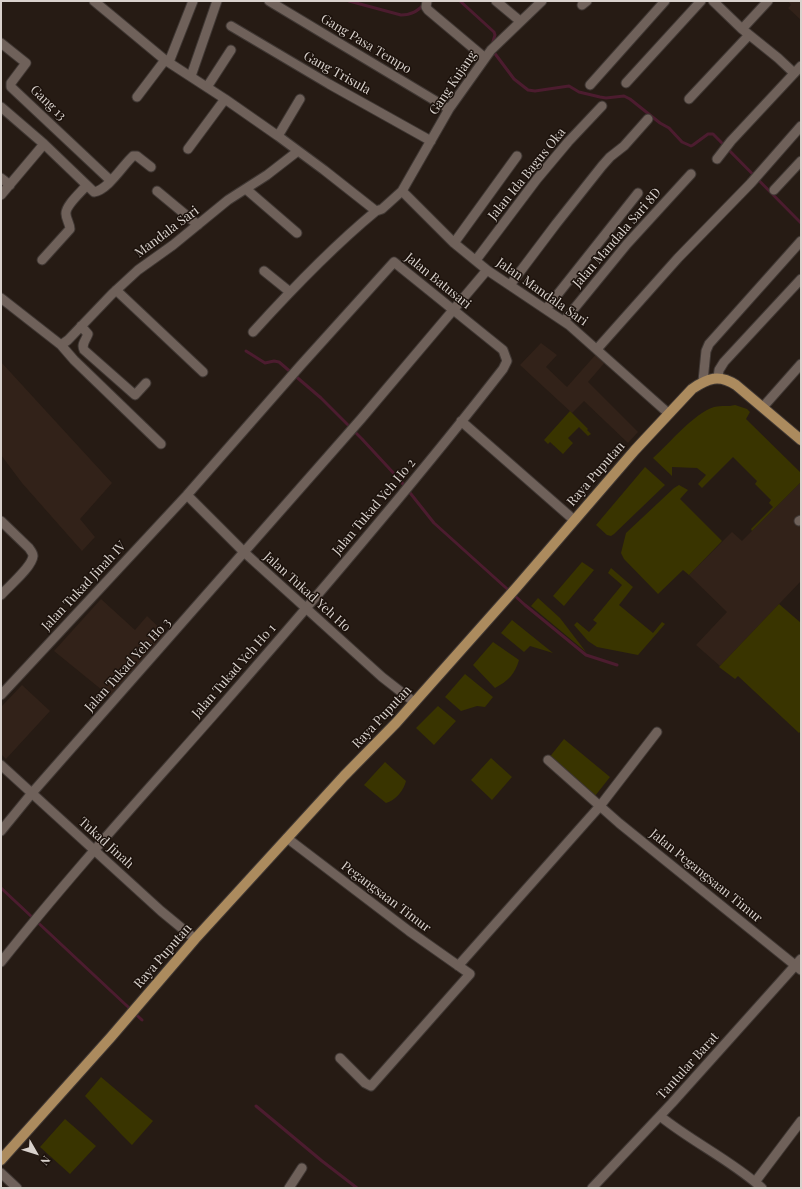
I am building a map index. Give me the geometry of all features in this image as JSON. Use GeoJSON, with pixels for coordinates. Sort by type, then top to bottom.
{"type":"FeatureCollection","features":[{"type":"Feature","properties":{"kind":"main road","name":"Raya Puputan"},"geometry":{"type":"LineString","coordinates":[[1,1160],[132,1013],[194,938],[414,702],[516,588],[668,413],[692,389],[703,382],[713,378],[718,378]]}},
{"type":"Feature","properties":{"kind":"main road"},"geometry":{"type":"LineString","coordinates":[[718,378],[729,380],[736,385],[801,440]]}},
{"type":"Feature","properties":{"kind":"street"},"geometry":{"type":"LineString","coordinates":[[94,1],[167,61],[225,98],[298,150],[376,211]]}},
{"type":"Feature","properties":{"kind":"street"},"geometry":{"type":"LineString","coordinates":[[137,97],[167,61],[193,1]]}},
{"type":"Feature","properties":{"kind":"street"},"geometry":{"type":"LineString","coordinates":[[191,76],[217,1]]}},
{"type":"Feature","properties":{"kind":"street","name":"Gang Pasa Tempo"},"geometry":{"type":"LineString","coordinates":[[269,1],[449,109]]}},
{"type":"Feature","properties":{"kind":"street"},"geometry":{"type":"LineString","coordinates":[[496,1],[520,22]]}},
{"type":"Feature","properties":{"kind":"street","name":"Gang Kujang"},"geometry":{"type":"LineString","coordinates":[[402,191],[449,109],[491,51],[542,1]]}},
{"type":"Feature","properties":{"kind":"street"},"geometry":{"type":"LineString","coordinates":[[590,85],[665,1]]}},
{"type":"Feature","properties":{"kind":"street"},"geometry":{"type":"LineString","coordinates":[[626,83],[701,1]]}},
{"type":"Feature","properties":{"kind":"street"},"geometry":{"type":"LineString","coordinates":[[713,1],[745,32],[778,58],[794,74]]}},
{"type":"Feature","properties":{"kind":"street"},"geometry":{"type":"LineString","coordinates":[[690,99],[745,32],[768,1]]}},
{"type":"Feature","properties":{"kind":"street"},"geometry":{"type":"LineString","coordinates":[[426,4],[491,51]]}},
{"type":"Feature","properties":{"kind":"street","name":"Gang Trisula"},"geometry":{"type":"LineString","coordinates":[[231,26],[329,84],[431,141]]}},
{"type":"Feature","properties":{"kind":"street","name":"Gang 13"},"geometry":{"type":"LineString","coordinates":[[1,43],[26,63],[11,83],[11,87],[111,181]]}},
{"type":"Feature","properties":{"kind":"street"},"geometry":{"type":"LineString","coordinates":[[207,87],[231,50]]}},
{"type":"Feature","properties":{"kind":"street"},"geometry":{"type":"LineString","coordinates":[[719,156],[731,141],[801,66]]}},
{"type":"Feature","properties":{"kind":"street"},"geometry":{"type":"LineString","coordinates":[[188,149],[225,98]]}},
{"type":"Feature","properties":{"kind":"street"},"geometry":{"type":"LineString","coordinates":[[278,136],[300,99]]}},
{"type":"Feature","properties":{"kind":"street","name":"Jalan Ida Bagus Oka"},"geometry":{"type":"LineString","coordinates":[[476,260],[537,179],[568,142],[602,106]]}},
{"type":"Feature","properties":{"kind":"street"},"geometry":{"type":"LineString","coordinates":[[1,107],[44,144],[86,186],[94,192],[97,192],[111,181],[133,156],[137,156],[151,167]]}},
{"type":"Feature","properties":{"kind":"street"},"geometry":{"type":"LineString","coordinates":[[510,285],[602,166],[610,157],[624,146],[648,119]]}},
{"type":"Feature","properties":{"kind":"street"},"geometry":{"type":"LineString","coordinates":[[597,349],[678,258],[751,183],[801,126]]}},
{"type":"Feature","properties":{"kind":"street"},"geometry":{"type":"LineString","coordinates":[[1,195],[44,144]]}},
{"type":"Feature","properties":{"kind":"street","name":"Mandala Sari"},"geometry":{"type":"LineString","coordinates":[[61,345],[138,270],[198,225],[228,200],[246,189],[298,150]]}},
{"type":"Feature","properties":{"kind":"street"},"geometry":{"type":"LineString","coordinates":[[454,243],[518,156]]}},
{"type":"Feature","properties":{"kind":"street"},"geometry":{"type":"LineString","coordinates":[[774,190],[801,161]]}},
{"type":"Feature","properties":{"kind":"street","name":"Jalan Mandala Sari 8D"},"geometry":{"type":"LineString","coordinates":[[564,321],[627,244],[691,174]]}},
{"type":"Feature","properties":{"kind":"street"},"geometry":{"type":"LineString","coordinates":[[1,178],[10,185]]}},
{"type":"Feature","properties":{"kind":"street"},"geometry":{"type":"LineString","coordinates":[[42,260],[70,229],[66,218],[66,209],[86,186]]}},
{"type":"Feature","properties":{"kind":"street"},"geometry":{"type":"LineString","coordinates":[[246,189],[297,232]]}},
{"type":"Feature","properties":{"kind":"street"},"geometry":{"type":"LineString","coordinates":[[157,191],[198,225]]}},
{"type":"Feature","properties":{"kind":"street"},"geometry":{"type":"LineString","coordinates":[[253,332],[344,237],[376,211],[382,209],[402,191]]}},
{"type":"Feature","properties":{"kind":"street","name":"Jalan Mandala Sari"},"geometry":{"type":"LineString","coordinates":[[402,191],[454,243],[487,270],[564,321],[668,413]]}},
{"type":"Feature","properties":{"kind":"street"},"geometry":{"type":"LineString","coordinates":[[546,309],[638,193]]}},
{"type":"Feature","properties":{"kind":"street"},"geometry":{"type":"LineString","coordinates":[[703,382],[706,351],[709,344],[801,241]]}},
{"type":"Feature","properties":{"kind":"street","name":"Jalan Batusari"},"geometry":{"type":"LineString","coordinates":[[289,378],[394,262],[503,350],[507,361]]}},
{"type":"Feature","properties":{"kind":"street","name":"Jalan Tukad Yeh Ho 3"},"geometry":{"type":"LineString","coordinates":[[1,831],[32,793],[361,419],[487,270]]}},
{"type":"Feature","properties":{"kind":"street"},"geometry":{"type":"LineString","coordinates":[[264,271],[290,292]]}},
{"type":"Feature","properties":{"kind":"street"},"geometry":{"type":"LineString","coordinates":[[718,378],[719,370],[724,362],[801,279]]}},
{"type":"Feature","properties":{"kind":"street"},"geometry":{"type":"LineString","coordinates":[[116,290],[203,372]]}},
{"type":"Feature","properties":{"kind":"street"},"geometry":{"type":"LineString","coordinates":[[1,298],[61,345],[74,360],[161,444]]}},
{"type":"Feature","properties":{"kind":"street"},"geometry":{"type":"LineString","coordinates":[[81,326],[88,334],[83,343],[84,350],[135,395],[146,383]]}},
{"type":"Feature","properties":{"kind":"street","name":"Jalan Tukad Yeh Ho 2"},"geometry":{"type":"LineString","coordinates":[[306,608],[416,478],[504,369],[507,361]]}},
{"type":"Feature","properties":{"kind":"street"},"geometry":{"type":"LineString","coordinates":[[762,407],[801,364]]}},
{"type":"Feature","properties":{"kind":"street","name":"Jalan Tukad Jinah IV"},"geometry":{"type":"LineString","coordinates":[[1,695],[186,495],[289,378]]}},
{"type":"Feature","properties":{"kind":"street"},"geometry":{"type":"LineString","coordinates":[[461,421],[574,520]]}},
{"type":"Feature","properties":{"kind":"street","name":"Jalan Tukad Yeh Ho"},"geometry":{"type":"LineString","coordinates":[[186,495],[244,553],[382,677],[414,702]]}},
{"type":"Feature","properties":{"kind":"street"},"geometry":{"type":"LineString","coordinates":[[1,522],[29,548],[33,558],[30,565],[1,595]]}},
{"type":"Feature","properties":{"kind":"street","name":"Jalan Tukad Yeh Ho 1"},"geometry":{"type":"LineString","coordinates":[[1,962],[41,912],[306,608]]}},
{"type":"Feature","properties":{"kind":"street"},"geometry":{"type":"LineString","coordinates":[[458,966],[600,806],[657,732]]}},
{"type":"Feature","properties":{"kind":"street","name":"Jalan Pegangsaan Timur"},"geometry":{"type":"LineString","coordinates":[[548,760],[600,806],[799,964]]}},
{"type":"Feature","properties":{"kind":"street","name":"Tukad Jinah"},"geometry":{"type":"LineString","coordinates":[[1,765],[161,911],[194,938]]}},
{"type":"Feature","properties":{"kind":"street","name":"Pegangsaan Timur"},"geometry":{"type":"LineString","coordinates":[[287,838],[470,974],[380,1078],[371,1086],[365,1083],[340,1058]]}},
{"type":"Feature","properties":{"kind":"street","name":"Tantular Barat"},"geometry":{"type":"LineString","coordinates":[[592,1188],[799,964]]}},
{"type":"Feature","properties":{"kind":"street"},"geometry":{"type":"LineString","coordinates":[[660,1116],[679,1131],[715,1153],[762,1188]]}},
{"type":"Feature","properties":{"kind":"street"},"geometry":{"type":"LineString","coordinates":[[755,1182],[801,1121]]}},
{"type":"Feature","properties":{"kind":"street"},"geometry":{"type":"LineString","coordinates":[[289,1188],[302,1168]]}},
{"type":"Feature","properties":{"kind":"street"},"geometry":{"type":"LineString","coordinates":[[1,1173],[18,1188]]}},
{"type":"Feature","properties":{"kind":"shaded area"},"geometry":{"type":"Polygon","coordinates":[[[788,1],[801,1],[801,20],[788,8],[791,5],[788,1]]]}},
{"type":"Feature","properties":{"kind":"shaded area"},"geometry":{"type":"Polygon","coordinates":[[[541,343],[557,355],[546,367],[567,387],[598,352],[607,360],[588,382],[638,432],[628,443],[584,401],[572,413],[520,365],[541,343]]]}},
{"type":"Feature","properties":{"kind":"shaded area"},"geometry":{"type":"Polygon","coordinates":[[[1,362],[112,483],[80,519],[95,537],[82,551],[22,483],[1,455],[1,362]]]}},
{"type":"Feature","properties":{"kind":"shaded area"},"geometry":{"type":"Polygon","coordinates":[[[735,405],[747,409],[750,412],[746,419],[801,473],[801,482],[752,531],[751,529],[773,507],[769,503],[771,500],[755,484],[757,481],[733,457],[702,488],[698,484],[706,475],[697,468],[672,467],[672,476],[653,458],[698,416],[717,406],[735,405]]]}},
{"type":"Feature","properties":{"kind":"shaded area"},"geometry":{"type":"Polygon","coordinates":[[[570,411],[591,434],[588,436],[579,427],[568,438],[573,443],[563,454],[550,442],[548,444],[544,440],[570,411]]]}},
{"type":"Feature","properties":{"kind":"shaded area"},"geometry":{"type":"Polygon","coordinates":[[[645,467],[665,485],[614,534],[611,536],[607,535],[596,525],[645,467]]]}},
{"type":"Feature","properties":{"kind":"shaded area"},"geometry":{"type":"Polygon","coordinates":[[[801,482],[801,581],[720,666],[696,645],[727,612],[689,575],[732,532],[742,541],[801,482]]]}},
{"type":"Feature","properties":{"kind":"shaded area"},"geometry":{"type":"Polygon","coordinates":[[[679,485],[688,490],[680,499],[722,541],[689,575],[683,570],[658,594],[624,559],[621,553],[626,533],[679,485]]]}},
{"type":"Feature","properties":{"kind":"shaded area"},"geometry":{"type":"Polygon","coordinates":[[[582,562],[594,570],[564,606],[553,596],[582,562]]]}},
{"type":"Feature","properties":{"kind":"shaded area"},"geometry":{"type":"Polygon","coordinates":[[[611,568],[633,587],[619,605],[653,633],[662,622],[665,624],[638,655],[597,647],[588,641],[574,625],[577,622],[589,632],[597,623],[593,620],[622,585],[608,573],[611,568]]]}},
{"type":"Feature","properties":{"kind":"shaded area"},"geometry":{"type":"Polygon","coordinates":[[[538,598],[560,618],[586,652],[531,606],[538,598]]]}},
{"type":"Feature","properties":{"kind":"shaded area"},"geometry":{"type":"Polygon","coordinates":[[[101,599],[135,630],[147,616],[168,636],[113,699],[54,651],[101,599]]]}},
{"type":"Feature","properties":{"kind":"shaded area"},"geometry":{"type":"Polygon","coordinates":[[[779,604],[801,623],[801,731],[799,733],[738,676],[735,679],[719,667],[779,604]]]}},
{"type":"Feature","properties":{"kind":"shaded area"},"geometry":{"type":"Polygon","coordinates":[[[512,620],[553,653],[530,646],[524,652],[501,633],[512,620]]]}},
{"type":"Feature","properties":{"kind":"shaded area"},"geometry":{"type":"Polygon","coordinates":[[[493,642],[519,660],[510,677],[504,683],[495,688],[473,665],[493,642]]]}},
{"type":"Feature","properties":{"kind":"shaded area"},"geometry":{"type":"Polygon","coordinates":[[[465,674],[493,697],[485,707],[477,706],[461,711],[445,697],[465,674]]]}},
{"type":"Feature","properties":{"kind":"shaded area"},"geometry":{"type":"Polygon","coordinates":[[[22,685],[50,711],[6,759],[1,754],[1,707],[22,685]]]}},
{"type":"Feature","properties":{"kind":"shaded area"},"geometry":{"type":"Polygon","coordinates":[[[438,706],[456,721],[434,745],[416,728],[438,706]]]}},
{"type":"Feature","properties":{"kind":"shaded area"},"geometry":{"type":"Polygon","coordinates":[[[564,739],[610,777],[595,796],[548,759],[564,739]]]}},
{"type":"Feature","properties":{"kind":"shaded area"},"geometry":{"type":"Polygon","coordinates":[[[491,758],[512,777],[492,800],[471,780],[491,758]]]}},
{"type":"Feature","properties":{"kind":"shaded area"},"geometry":{"type":"Polygon","coordinates":[[[385,762],[406,781],[399,795],[386,803],[364,785],[385,762]]]}},
{"type":"Feature","properties":{"kind":"shaded area"},"geometry":{"type":"Polygon","coordinates":[[[101,1077],[153,1121],[132,1145],[85,1096],[101,1077]]]}},
{"type":"Feature","properties":{"kind":"shaded area"},"geometry":{"type":"Polygon","coordinates":[[[65,1119],[96,1146],[70,1174],[40,1147],[65,1119]]]}},
{"type":"Feature","properties":{"kind":"waterway"},"geometry":{"type":"LineString","coordinates":[[349,1],[401,15],[414,12],[425,4]]}},
{"type":"Feature","properties":{"kind":"waterway"},"geometry":{"type":"LineString","coordinates":[[460,1],[494,32],[495,35],[492,45]]}},
{"type":"Feature","properties":{"kind":"waterway"},"geometry":{"type":"LineString","coordinates":[[493,51],[514,79],[528,90],[535,91],[569,86],[579,92],[600,97],[606,98],[624,96],[669,128],[682,142],[691,146],[708,134],[713,134],[801,223]]}},
{"type":"Feature","properties":{"kind":"waterway"},"geometry":{"type":"LineString","coordinates":[[246,351],[265,363],[274,361],[279,362],[321,398],[399,479],[434,523],[525,605],[586,655],[617,665]]}},
{"type":"Feature","properties":{"kind":"waterway"},"geometry":{"type":"LineString","coordinates":[[1,888],[142,1020]]}},
{"type":"Feature","properties":{"kind":"waterway"},"geometry":{"type":"LineString","coordinates":[[256,1106],[357,1188]]}}]}
